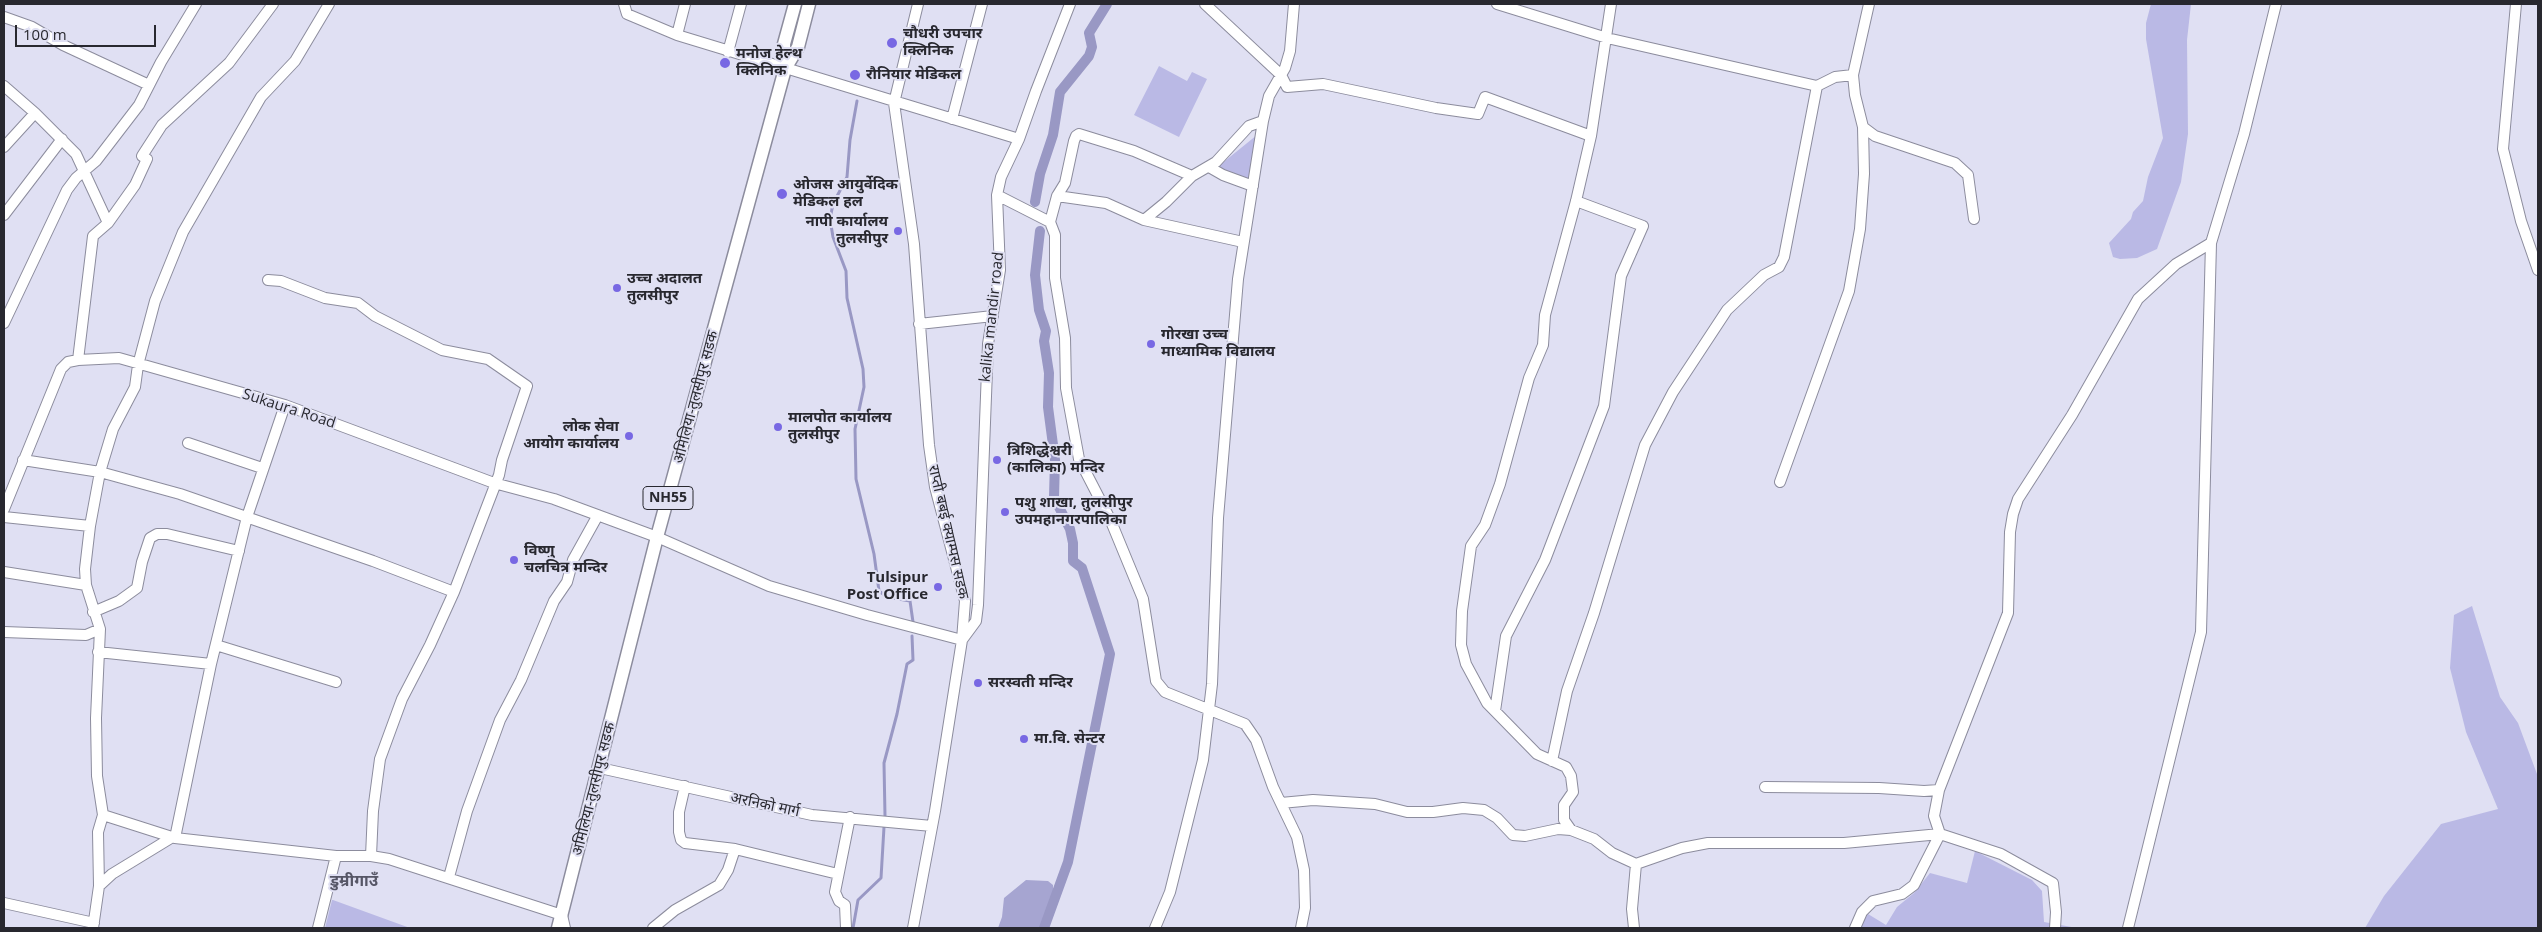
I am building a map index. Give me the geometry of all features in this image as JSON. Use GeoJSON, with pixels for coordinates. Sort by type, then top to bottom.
{"type":"FeatureCollection","features":[{"type":"Feature","properties":{"kind":"main road","name":"NH55"},"geometry":{"type":"LineString","coordinates":[[785,69],[784,44],[795,4]]}},
{"type":"Feature","properties":{"kind":"main road","name":"NH55"},"geometry":{"type":"LineString","coordinates":[[785,69],[798,47],[809,4]]}},
{"type":"Feature","properties":{"kind":"main road","name":"अमिलिया-तुलसीपुर सडक"},"geometry":{"type":"LineString","coordinates":[[558,928],[657,537],[785,69]]}},
{"type":"Feature","properties":{"kind":"street"},"geometry":{"type":"LineString","coordinates":[[4,323],[67,190],[84,170],[96,161],[139,105],[196,4]]}},
{"type":"Feature","properties":{"kind":"street"},"geometry":{"type":"LineString","coordinates":[[4,509],[61,369],[68,362],[78,360],[93,236],[108,223],[135,185],[147,159],[142,156],[162,125],[229,63],[273,4]]}},
{"type":"Feature","properties":{"kind":"street"},"geometry":{"type":"LineString","coordinates":[[4,903],[93,925],[99,886],[98,832],[103,815],[98,776],[98,652],[100,629],[93,612],[86,585],[90,526],[100,472],[113,428],[135,387],[138,365],[155,301],[183,232],[261,97],[295,61],[329,4]]}},
{"type":"Feature","properties":{"kind":"street"},"geometry":{"type":"LineString","coordinates":[[678,35],[685,4]]}},
{"type":"Feature","properties":{"kind":"street"},"geometry":{"type":"LineString","coordinates":[[728,52],[741,4]]}},
{"type":"Feature","properties":{"kind":"street"},"geometry":{"type":"LineString","coordinates":[[894,103],[918,4]]}},
{"type":"Feature","properties":{"kind":"street"},"geometry":{"type":"LineString","coordinates":[[952,119],[982,4]]}},
{"type":"Feature","properties":{"kind":"street","name":"kalika mandir road"},"geometry":{"type":"LineString","coordinates":[[962,640],[976,621],[978,605],[985,389],[988,344],[1000,270],[997,196],[1000,177],[1020,139],[1036,91],[1070,4]]}},
{"type":"Feature","properties":{"kind":"street"},"geometry":{"type":"LineString","coordinates":[[1205,4],[1281,75],[1287,88],[1323,84],[1436,108],[1478,114],[1485,96],[1591,136]]}},
{"type":"Feature","properties":{"kind":"street"},"geometry":{"type":"LineString","coordinates":[[1155,928],[1172,882],[1203,760],[1210,710],[1218,518],[1243,242],[1254,186],[1263,121],[1269,96],[1281,75],[1290,51],[1294,4]]}},
{"type":"Feature","properties":{"kind":"street"},"geometry":{"type":"LineString","coordinates":[[1497,4],[1607,38],[1817,86],[1835,77],[1853,75]]}},
{"type":"Feature","properties":{"kind":"street"},"geometry":{"type":"LineString","coordinates":[[1571,830],[1564,820],[1564,806],[1573,792],[1571,776],[1566,767],[1537,754],[1488,703],[1466,664],[1461,645],[1464,585],[1471,546],[1485,525],[1500,484],[1529,378],[1543,345],[1545,315],[1576,201],[1591,136],[1611,4]]}},
{"type":"Feature","properties":{"kind":"street"},"geometry":{"type":"LineString","coordinates":[[1780,482],[1849,291],[1860,230],[1864,174],[1863,127],[1855,95],[1853,75],[1868,4]]}},
{"type":"Feature","properties":{"kind":"street"},"geometry":{"type":"LineString","coordinates":[[2128,928],[2201,632],[2210,243],[2244,134],[2276,4]]}},
{"type":"Feature","properties":{"kind":"street"},"geometry":{"type":"LineString","coordinates":[[2516,4],[2503,149],[2521,222],[2538,270]]}},
{"type":"Feature","properties":{"kind":"street"},"geometry":{"type":"LineString","coordinates":[[627,7],[678,35],[728,52],[1020,139]]}},
{"type":"Feature","properties":{"kind":"street"},"geometry":{"type":"LineString","coordinates":[[4,17],[32,28],[149,85]]}},
{"type":"Feature","properties":{"kind":"street"},"geometry":{"type":"LineString","coordinates":[[4,86],[35,113],[76,154],[108,223]]}},
{"type":"Feature","properties":{"kind":"street"},"geometry":{"type":"LineString","coordinates":[[1552,761],[1567,691],[1594,613],[1645,445],[1673,392],[1727,310],[1764,276],[1779,267],[1784,257],[1817,86]]}},
{"type":"Feature","properties":{"kind":"street","name":"राप्ती बबई क्याम्पस सडक"},"geometry":{"type":"LineString","coordinates":[[894,103],[914,244],[929,445],[935,488],[965,601],[962,640],[932,826],[913,928]]}},
{"type":"Feature","properties":{"kind":"street"},"geometry":{"type":"LineString","coordinates":[[4,147],[35,113]]}},
{"type":"Feature","properties":{"kind":"street"},"geometry":{"type":"LineString","coordinates":[[1144,220],[1166,202],[1192,176],[1209,167],[1249,126],[1263,121]]}},
{"type":"Feature","properties":{"kind":"street"},"geometry":{"type":"LineString","coordinates":[[1863,127],[1875,136],[1955,163],[1968,175],[1974,219]]}},
{"type":"Feature","properties":{"kind":"street"},"geometry":{"type":"LineString","coordinates":[[1192,176],[1134,151],[1079,134],[1074,141],[1065,183],[1057,196],[1050,222],[1056,250],[1055,278],[1065,338],[1066,388],[1079,460],[1110,519],[1142,599],[1156,681],[1164,692],[1245,724],[1256,740],[1281,803],[1297,837],[1304,870],[1306,908],[1302,928]]}},
{"type":"Feature","properties":{"kind":"street"},"geometry":{"type":"LineString","coordinates":[[4,215],[62,139]]}},
{"type":"Feature","properties":{"kind":"street"},"geometry":{"type":"LineString","coordinates":[[1209,167],[1223,176],[1254,186]]}},
{"type":"Feature","properties":{"kind":"street"},"geometry":{"type":"LineString","coordinates":[[997,196],[1050,222]]}},
{"type":"Feature","properties":{"kind":"street"},"geometry":{"type":"LineString","coordinates":[[1057,196],[1106,203],[1144,220],[1243,242]]}},
{"type":"Feature","properties":{"kind":"street"},"geometry":{"type":"LineString","coordinates":[[1496,711],[1506,636],[1545,560],[1604,406],[1622,276],[1643,226],[1576,201]]}},
{"type":"Feature","properties":{"kind":"street"},"geometry":{"type":"LineString","coordinates":[[1855,928],[1862,912],[1873,901],[1902,894],[1914,884],[1940,834],[1934,816],[1940,790],[2008,613],[2010,532],[2018,499],[2072,414],[2138,298],[2176,264],[2210,243]]}},
{"type":"Feature","properties":{"kind":"street"},"geometry":{"type":"LineString","coordinates":[[268,280],[281,281],[325,298],[358,303],[375,316],[442,350],[488,359],[527,386],[502,460],[499,475],[494,483],[454,592],[430,645],[402,699],[380,759],[373,811],[371,856]]}},
{"type":"Feature","properties":{"kind":"street"},"geometry":{"type":"LineString","coordinates":[[919,324],[993,316]]}},
{"type":"Feature","properties":{"kind":"street","name":"Sukaura Road"},"geometry":{"type":"LineString","coordinates":[[78,360],[119,358],[138,365],[285,405],[494,483],[554,499],[657,537],[769,586],[866,615],[962,640]]}},
{"type":"Feature","properties":{"kind":"street"},"geometry":{"type":"LineString","coordinates":[[99,886],[112,874],[173,838],[211,664],[247,517],[262,468],[285,405]]}},
{"type":"Feature","properties":{"kind":"street"},"geometry":{"type":"LineString","coordinates":[[188,443],[262,468]]}},
{"type":"Feature","properties":{"kind":"street"},"geometry":{"type":"LineString","coordinates":[[23,460],[100,472],[180,494],[454,592]]}},
{"type":"Feature","properties":{"kind":"street"},"geometry":{"type":"LineString","coordinates":[[449,878],[467,811],[494,735],[521,680],[551,607],[567,582],[574,560],[598,515]]}},
{"type":"Feature","properties":{"kind":"street"},"geometry":{"type":"LineString","coordinates":[[4,516],[90,526]]}},
{"type":"Feature","properties":{"kind":"street"},"geometry":{"type":"LineString","coordinates":[[93,612],[119,602],[137,588],[142,562],[150,538],[157,534],[167,534],[239,552]]}},
{"type":"Feature","properties":{"kind":"street"},"geometry":{"type":"LineString","coordinates":[[4,572],[86,585]]}},
{"type":"Feature","properties":{"kind":"street"},"geometry":{"type":"LineString","coordinates":[[4,632],[86,635],[100,629]]}},
{"type":"Feature","properties":{"kind":"street"},"geometry":{"type":"LineString","coordinates":[[216,645],[336,682]]}},
{"type":"Feature","properties":{"kind":"street"},"geometry":{"type":"LineString","coordinates":[[98,652],[211,664]]}},
{"type":"Feature","properties":{"kind":"street","name":"अरनिको मार्ग"},"geometry":{"type":"LineString","coordinates":[[600,768],[802,813],[932,826]]}},
{"type":"Feature","properties":{"kind":"street"},"geometry":{"type":"LineString","coordinates":[[685,786],[678,812],[680,840],[685,843],[735,849],[838,874]]}},
{"type":"Feature","properties":{"kind":"street"},"geometry":{"type":"LineString","coordinates":[[1764,787],[1879,788],[1924,792],[1940,790]]}},
{"type":"Feature","properties":{"kind":"street"},"geometry":{"type":"LineString","coordinates":[[1281,803],[1314,800],[1375,804],[1407,812],[1433,812],[1463,808],[1484,810],[1497,818],[1513,835],[1525,836],[1558,829],[1571,830],[1594,839],[1620,857],[1636,864],[1682,848],[1708,843],[1844,843],[1940,834],[2001,854],[2053,883],[2056,912],[2055,928]]}},
{"type":"Feature","properties":{"kind":"street"},"geometry":{"type":"LineString","coordinates":[[103,815],[173,838],[336,856],[371,856],[389,859],[562,915],[565,928]]}},
{"type":"Feature","properties":{"kind":"street"},"geometry":{"type":"LineString","coordinates":[[846,928],[844,905],[839,900],[836,892],[850,817]]}},
{"type":"Feature","properties":{"kind":"street"},"geometry":{"type":"LineString","coordinates":[[653,928],[675,910],[719,886],[728,870],[735,849]]}},
{"type":"Feature","properties":{"kind":"street"},"geometry":{"type":"LineString","coordinates":[[318,928],[336,856]]}},
{"type":"Feature","properties":{"kind":"street"},"geometry":{"type":"LineString","coordinates":[[1634,928],[1632,909],[1636,864]]}},
{"type":"Feature","properties":{"kind":"shaded area"},"geometry":{"type":"Polygon","coordinates":[[[2151,4],[2191,4],[2187,40],[2188,134],[2181,182],[2157,249],[2137,258],[2120,259],[2113,257],[2109,243],[2131,219],[2133,212],[2143,201],[2148,177],[2163,138],[2146,39],[2146,23],[2151,4]]]}},
{"type":"Feature","properties":{"kind":"shaded area"},"geometry":{"type":"Polygon","coordinates":[[[1159,66],[1187,81],[1192,72],[1207,79],[1179,137],[1134,115],[1159,66]]]}},
{"type":"Feature","properties":{"kind":"shaded area"},"geometry":{"type":"Polygon","coordinates":[[[1257,135],[1248,180],[1215,169],[1257,135]]]}},
{"type":"Feature","properties":{"kind":"shaded area"},"geometry":{"type":"Polygon","coordinates":[[[2472,606],[2500,697],[2518,723],[2537,774],[2538,928],[2365,928],[2384,896],[2441,824],[2498,809],[2466,732],[2450,668],[2454,615],[2472,606]]]}},
{"type":"Feature","properties":{"kind":"shaded area"},"geometry":{"type":"Polygon","coordinates":[[[1975,851],[2032,880],[2042,891],[2044,922],[2077,928],[1858,928],[1868,914],[1886,925],[1897,907],[1914,893],[1930,873],[1967,883],[1975,851]]]}},
{"type":"Feature","properties":{"kind":"shaded area"},"geometry":{"type":"Polygon","coordinates":[[[1026,880],[1048,881],[1053,885],[1053,893],[1040,928],[998,928],[1002,917],[1004,898],[1026,880]]]}},
{"type":"Feature","properties":{"kind":"shaded area"},"geometry":{"type":"Polygon","coordinates":[[[333,900],[410,928],[325,928],[333,900]]]}},
{"type":"Feature","properties":{"kind":"waterway"},"geometry":{"type":"LineString","coordinates":[[1035,202],[1040,174],[1053,135],[1060,92],[1089,56],[1092,47],[1089,33],[1107,4]]}},
{"type":"Feature","properties":{"kind":"waterway"},"geometry":{"type":"LineString","coordinates":[[857,101],[850,140],[847,177],[833,204],[830,219],[833,237],[846,271],[847,298],[863,369],[864,387],[855,429],[856,479],[874,554],[879,591],[887,597],[910,601],[913,622]]}},
{"type":"Feature","properties":{"kind":"waterway"},"geometry":{"type":"LineString","coordinates":[[1040,231],[1035,275],[1039,310],[1046,331],[1044,341],[1049,373],[1048,407],[1055,460],[1054,497],[1070,529],[1073,543],[1073,561],[1082,568],[1110,654],[1068,862],[1044,928]]}},
{"type":"Feature","properties":{"kind":"waterway"},"geometry":{"type":"LineString","coordinates":[[885,816],[884,763],[897,714],[907,664],[913,660],[912,636]]}},
{"type":"Feature","properties":{"kind":"waterway"},"geometry":{"type":"LineString","coordinates":[[853,928],[858,900],[881,878],[884,827]]}},
{"type":"Feature","properties":{"kind":"place","name":"चौधरी उपचार क्लिनिक"},"geometry":{"type":"Point","coordinates":[892,43]}},
{"type":"Feature","properties":{"kind":"place","name":"मनोज हेल्थ क्लिनिक"},"geometry":{"type":"Point","coordinates":[725,63]}},
{"type":"Feature","properties":{"kind":"place","name":"रौनियार मेडिकल"},"geometry":{"type":"Point","coordinates":[855,75]}},
{"type":"Feature","properties":{"kind":"place","name":"ओजस आयुर्वेदिक मेडिकल हल"},"geometry":{"type":"Point","coordinates":[782,194]}},
{"type":"Feature","properties":{"kind":"place","name":"नापी कार्यालय तुलसीपुर"},"geometry":{"type":"Point","coordinates":[898,231]}},
{"type":"Feature","properties":{"kind":"place","name":"उच्च अदालत तुलसीपुर"},"geometry":{"type":"Point","coordinates":[617,288]}},
{"type":"Feature","properties":{"kind":"place","name":"गोरखा उच्च माध्यामिक विद्यालय"},"geometry":{"type":"Point","coordinates":[1151,344]}},
{"type":"Feature","properties":{"kind":"place","name":"मालपोत कार्यालय तुलसीपुर"},"geometry":{"type":"Point","coordinates":[778,427]}},
{"type":"Feature","properties":{"kind":"place","name":"लोक सेवा आयोग कार्यालय"},"geometry":{"type":"Point","coordinates":[629,436]}},
{"type":"Feature","properties":{"kind":"place","name":"त्रिशिद्धेश्वरी (कालिका) मन्दिर"},"geometry":{"type":"Point","coordinates":[997,460]}},
{"type":"Feature","properties":{"kind":"place","name":"पशु शाखा, तुलसीपुर उपमहानगरपालिका"},"geometry":{"type":"Point","coordinates":[1005,512]}},
{"type":"Feature","properties":{"kind":"place","name":"विष्णु चलचित्र मन्दिर"},"geometry":{"type":"Point","coordinates":[514,560]}},
{"type":"Feature","properties":{"kind":"place","name":"Tulsipur Post Office"},"geometry":{"type":"Point","coordinates":[938,587]}},
{"type":"Feature","properties":{"kind":"place","name":"सरस्वती मन्दिर"},"geometry":{"type":"Point","coordinates":[978,683]}},
{"type":"Feature","properties":{"kind":"place","name":"मा.वि. सेन्टर"},"geometry":{"type":"Point","coordinates":[1024,739]}},
{"type":"Feature","properties":{"kind":"district","name":"डुम्रीगाउँ"},"geometry":{"type":"Point","coordinates":[354,881]}}]}
